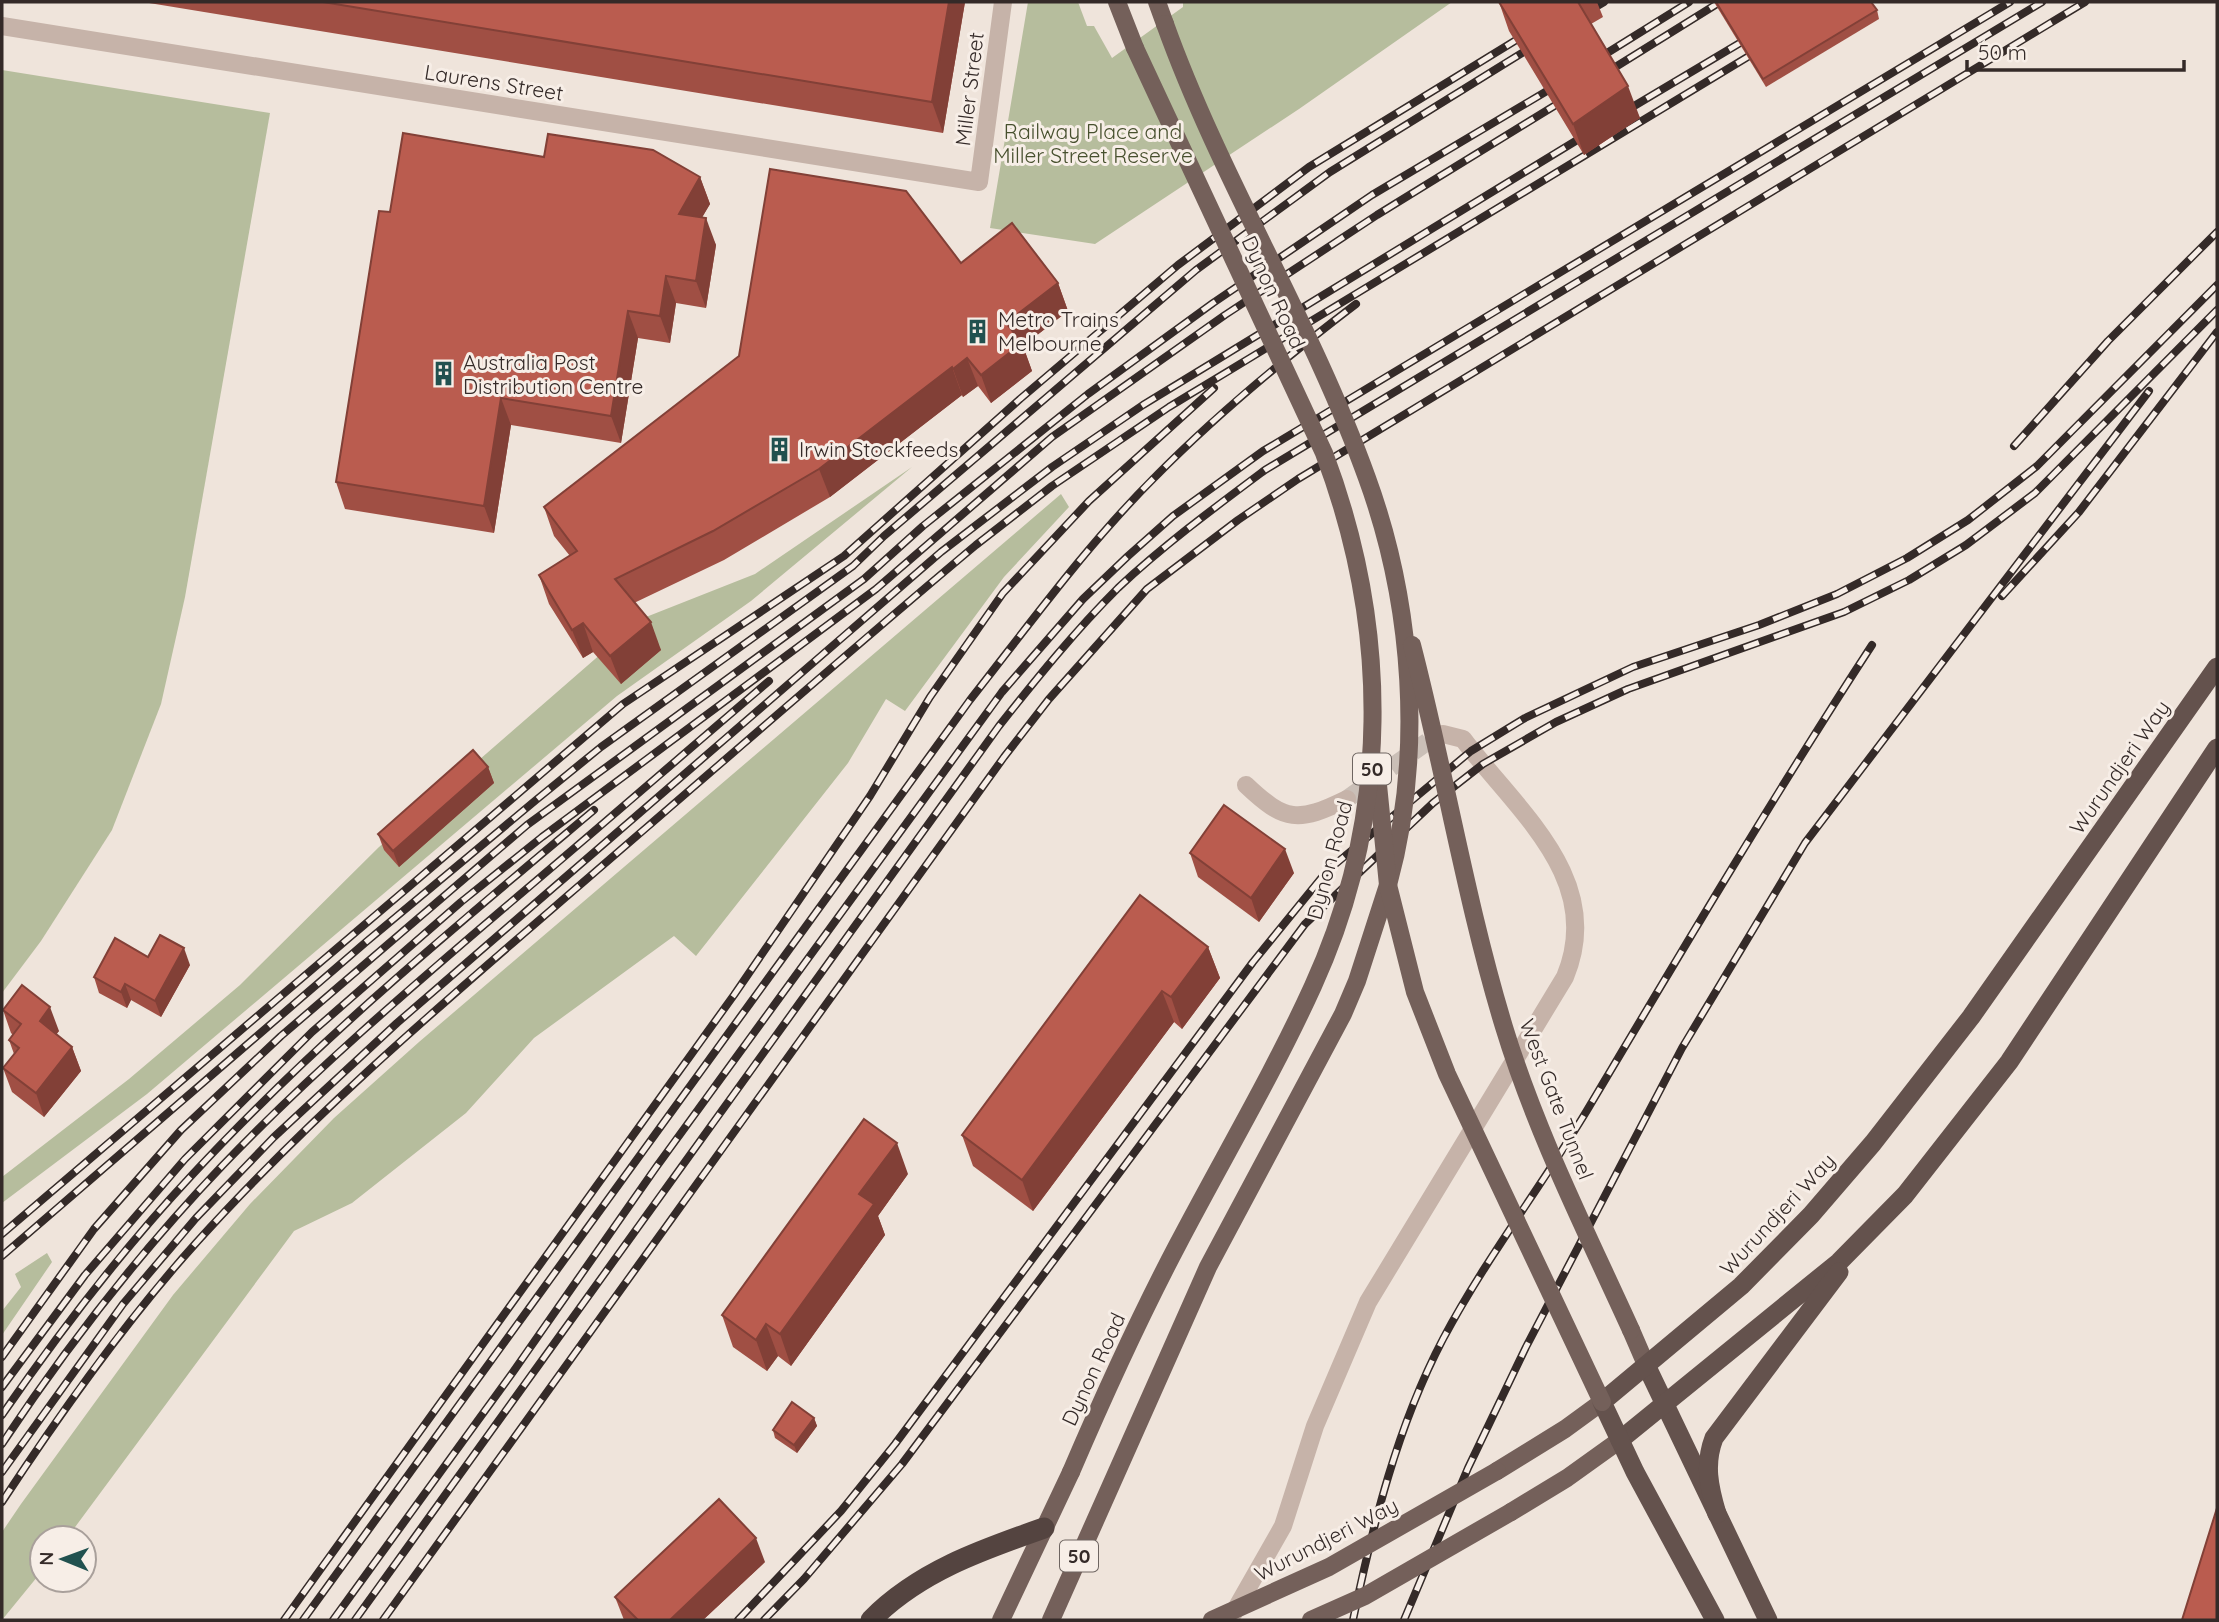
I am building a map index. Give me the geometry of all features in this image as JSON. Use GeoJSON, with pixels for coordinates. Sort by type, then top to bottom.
{"type":"FeatureCollection","features":[{"type":"Feature","properties":{"kind":"highway","name":"Wurundjeri Way"},"geometry":{"type":"LineString","coordinates":[[1602,1402],[1741,1286],[1811,1214],[1881,1132],[1971,1017],[2217,667]]}},
{"type":"Feature","properties":{"kind":"highway"},"geometry":{"type":"LineString","coordinates":[[1717,1514],[1707,1475],[1708,1458],[1714,1438],[1864,1239],[1905,1195],[2009,1062],[2217,748]]}},
{"type":"Feature","properties":{"kind":"highway"},"geometry":{"type":"LineString","coordinates":[[1620,1440],[1864,1239]]}},
{"type":"Feature","properties":{"kind":"highway","name":"West Gate Tunnel"},"geometry":{"type":"LineString","coordinates":[[1647,1367],[1768,1620]]}},
{"type":"Feature","properties":{"kind":"highway"},"geometry":{"type":"LineString","coordinates":[[1602,1402],[1715,1620]]}},
{"type":"Feature","properties":{"kind":"highway"},"geometry":{"type":"LineString","coordinates":[[871,1620],[910,1586],[933,1573],[1044,1528]]}},
{"type":"Feature","properties":{"kind":"main road","name":"Dynon Road"},"geometry":{"type":"LineString","coordinates":[[1001,1620],[1139,1320],[1318,975],[1364,830],[1374,737],[1368,626],[1342,502],[1324,453],[1135,48],[1117,2]]}},
{"type":"Feature","properties":{"kind":"main road","name":"Dynon Road"},"geometry":{"type":"LineString","coordinates":[[1051,1620],[1208,1267],[1343,1014],[1366,956],[1388,885],[1402,821],[1408,751],[1405,644],[1391,564],[1368,479],[1333,391],[1224,169],[1157,2]]}},
{"type":"Feature","properties":{"kind":"main road","name":"West Gate Tunnel"},"geometry":{"type":"LineString","coordinates":[[1391,564],[1450,800],[1478,935],[1504,1028],[1534,1112],[1647,1367]]}},
{"type":"Feature","properties":{"kind":"main road"},"geometry":{"type":"LineString","coordinates":[[1374,737],[1388,885],[1415,992],[1447,1074],[1602,1402]]}},
{"type":"Feature","properties":{"kind":"main road","name":"Wurundjeri Way"},"geometry":{"type":"LineString","coordinates":[[1212,1620],[1341,1560],[1497,1471],[1602,1402]]}},
{"type":"Feature","properties":{"kind":"main road"},"geometry":{"type":"LineString","coordinates":[[1311,1620],[1365,1596],[1441,1554],[1567,1478],[1620,1440]]}},
{"type":"Feature","properties":{"kind":"street","name":"Miller Street"},"geometry":{"type":"LineString","coordinates":[[979,182],[1003,2]]}},
{"type":"Feature","properties":{"kind":"street","name":"Laurens Street"},"geometry":{"type":"LineString","coordinates":[[2,26],[979,182]]}},
{"type":"Feature","properties":{"kind":"street"},"geometry":{"type":"LineString","coordinates":[[1230,1620],[1283,1526],[1315,1426],[1368,1302],[1553,998],[1573,958],[1576,911],[1559,864],[1463,739],[1443,734]]}},
{"type":"Feature","properties":{"kind":"street"},"geometry":{"type":"LineString","coordinates":[[1246,785],[1270,808],[1297,817],[1313,815],[1347,799]]}},
{"type":"Feature","properties":{"kind":"green space","name":"Railway Place and Miller Street Reserve"},"geometry":{"type":"Polygon","coordinates":[[[1028,2],[1078,2],[1087,26],[1094,26],[1112,58],[1183,7],[1183,2],[1452,2],[1299,109],[1095,244],[990,228],[1028,2]]]}},
{"type":"Feature","properties":{"kind":"green space"},"geometry":{"type":"Polygon","coordinates":[[[2,70],[270,113],[185,597],[161,704],[112,830],[41,941],[2,993],[2,70]]]}},
{"type":"Feature","properties":{"kind":"green space"},"geometry":{"type":"Polygon","coordinates":[[[912,467],[751,601],[617,696],[147,1094],[2,1203],[2,1177],[129,1079],[240,985],[379,847],[641,619],[755,574],[912,467]]]}},
{"type":"Feature","properties":{"kind":"green space"},"geometry":{"type":"Polygon","coordinates":[[[1061,494],[1069,507],[1004,577],[905,711],[886,699],[848,763],[696,956],[674,936],[534,1038],[466,1113],[352,1203],[294,1231],[77,1524],[28,1524],[28,1588],[2,1620],[2,1532],[21,1504],[173,1295],[250,1204],[334,1118],[419,1042],[1061,494]]]}},
{"type":"Feature","properties":{"kind":"green space"},"geometry":{"type":"Polygon","coordinates":[[[47,1253],[52,1262],[2,1335],[2,1311],[21,1287],[15,1274],[47,1253]]]}},
{"type":"Feature","properties":{"kind":"building"},"geometry":{"type":"Polygon","coordinates":[[[323,2],[949,2],[932,102],[323,2]]]}},
{"type":"Feature","properties":{"kind":"building"},"geometry":{"type":"Polygon","coordinates":[[[1499,2],[1578,2],[1628,86],[1573,124],[1499,2]]]}},
{"type":"Feature","properties":{"kind":"building"},"geometry":{"type":"Polygon","coordinates":[[[1716,2],[1871,2],[1877,10],[1763,79],[1716,2]]]}},
{"type":"Feature","properties":{"kind":"building"},"geometry":{"type":"Polygon","coordinates":[[[403,133],[544,157],[548,134],[653,150],[700,177],[679,214],[706,218],[696,281],[666,276],[660,316],[628,311],[611,416],[501,398],[484,506],[336,482],[379,211],[390,212],[403,133]]]}},
{"type":"Feature","properties":{"kind":"building"},"geometry":{"type":"Polygon","coordinates":[[[770,169],[906,191],[961,263],[1012,223],[1058,283],[1006,323],[1022,343],[981,375],[967,358],[819,469],[713,531],[615,579],[651,622],[610,656],[583,623],[572,630],[539,575],[577,551],[544,507],[739,356],[770,169]]]}},
{"type":"Feature","properties":{"kind":"building"},"geometry":{"type":"Polygon","coordinates":[[[473,750],[488,767],[393,851],[378,834],[473,750]]]}},
{"type":"Feature","properties":{"kind":"building"},"geometry":{"type":"Polygon","coordinates":[[[1224,805],[1285,849],[1251,898],[1190,853],[1224,805]]]}},
{"type":"Feature","properties":{"kind":"building"},"geometry":{"type":"Polygon","coordinates":[[[1140,895],[1208,947],[1171,997],[1162,991],[1022,1180],[962,1135],[1140,895]]]}},
{"type":"Feature","properties":{"kind":"building"},"geometry":{"type":"Polygon","coordinates":[[[160,935],[184,948],[155,1001],[125,984],[121,992],[94,977],[115,938],[148,957],[160,935]]]}},
{"type":"Feature","properties":{"kind":"building"},"geometry":{"type":"Polygon","coordinates":[[[22,985],[50,1007],[40,1021],[72,1047],[36,1093],[3,1068],[19,1048],[9,1040],[21,1024],[3,1010],[22,985]]]}},
{"type":"Feature","properties":{"kind":"building"},"geometry":{"type":"Polygon","coordinates":[[[864,1119],[897,1143],[859,1194],[874,1204],[780,1334],[766,1324],[756,1340],[722,1315],[864,1119]]]}},
{"type":"Feature","properties":{"kind":"building"},"geometry":{"type":"Polygon","coordinates":[[[792,1402],[814,1418],[794,1445],[773,1430],[792,1402]]]}},
{"type":"Feature","properties":{"kind":"building"},"geometry":{"type":"Polygon","coordinates":[[[719,1499],[756,1538],[670,1620],[638,1620],[615,1597],[719,1499]]]}},
{"type":"Feature","properties":{"kind":"building"},"geometry":{"type":"Polygon","coordinates":[[[2217,1508],[2217,1620],[2182,1620],[2217,1508]]]}},
{"type":"Feature","properties":{"kind":"tunnel"},"geometry":{"type":"LineString","coordinates":[[1347,799],[1434,737],[1443,734]]}},
{"type":"Feature","properties":{"kind":"railway"},"geometry":{"type":"LineString","coordinates":[[1582,15],[1604,2]]}},
{"type":"Feature","properties":{"kind":"railway"},"geometry":{"type":"LineString","coordinates":[[1591,63],[1689,2]]}},
{"type":"Feature","properties":{"kind":"railway"},"geometry":{"type":"LineString","coordinates":[[1601,76],[1720,2]]}},
{"type":"Feature","properties":{"kind":"railway"},"geometry":{"type":"LineString","coordinates":[[333,1620],[513,1372],[657,1166],[1002,692],[1083,599],[1173,516],[1263,451],[2010,2]]}},
{"type":"Feature","properties":{"kind":"railway"},"geometry":{"type":"LineString","coordinates":[[355,1620],[999,726],[1071,638],[1118,588],[1171,542],[1265,470],[2042,2]]}},
{"type":"Feature","properties":{"kind":"railway"},"geometry":{"type":"LineString","coordinates":[[383,1620],[1004,757],[1049,699],[1147,589],[1238,520],[1298,479],[2085,2]]}},
{"type":"Feature","properties":{"kind":"railway"},"geometry":{"type":"LineString","coordinates":[[2,1234],[623,704],[844,556],[1020,399],[1178,265],[1309,167],[1531,31]]}},
{"type":"Feature","properties":{"kind":"railway"},"geometry":{"type":"LineString","coordinates":[[1619,115],[1755,34]]}},
{"type":"Feature","properties":{"kind":"railway"},"geometry":{"type":"LineString","coordinates":[[2,1256],[366,942],[536,800],[601,747],[853,566],[884,536],[1196,270],[1330,172],[1538,43]]}},
{"type":"Feature","properties":{"kind":"railway"},"geometry":{"type":"LineString","coordinates":[[2,1502],[70,1402],[169,1273],[294,1141],[450,998],[976,545],[1052,486],[1169,407],[1764,47]]}},
{"type":"Feature","properties":{"kind":"railway"},"geometry":{"type":"LineString","coordinates":[[2,1357],[94,1229],[181,1130],[281,1036],[527,825],[864,579],[923,526],[1088,394],[1213,303],[1372,195],[1562,82]]}},
{"type":"Feature","properties":{"kind":"railway"},"geometry":{"type":"LineString","coordinates":[[2,1387],[85,1275],[185,1159],[312,1032],[461,902],[542,837],[876,589],[1052,437],[1225,315],[1377,215],[1572,95]]}},
{"type":"Feature","properties":{"kind":"railway"},"geometry":{"type":"LineString","coordinates":[[2,1472],[123,1304],[196,1218],[274,1137],[397,1023],[941,552],[1052,467],[1143,405],[1592,131]]}},
{"type":"Feature","properties":{"kind":"railway"},"geometry":{"type":"LineString","coordinates":[[2014,446],[2108,341],[2217,232]]}},
{"type":"Feature","properties":{"kind":"railway"},"geometry":{"type":"LineString","coordinates":[[738,1620],[841,1511],[895,1444],[1253,962],[1327,871],[1471,751],[1525,718],[1633,667],[1759,625],[1837,594],[1907,558],[1968,520],[2037,466],[2217,285]]}},
{"type":"Feature","properties":{"kind":"railway"},"geometry":{"type":"LineString","coordinates":[[303,1620],[970,700],[1059,586],[1129,504],[1202,431],[1252,387],[1356,304]]}},
{"type":"Feature","properties":{"kind":"railway"},"geometry":{"type":"LineString","coordinates":[[764,1620],[804,1579],[902,1464],[1305,924],[1433,803],[1483,764],[1556,722],[1628,689],[1844,612],[1909,580],[1966,545],[2035,493],[2217,310]]}},
{"type":"Feature","properties":{"kind":"railway"},"geometry":{"type":"LineString","coordinates":[[2002,596],[2079,512],[2217,332]]}},
{"type":"Feature","properties":{"kind":"railway"},"geometry":{"type":"LineString","coordinates":[[284,1620],[734,995],[870,796],[930,697],[1003,593],[1089,501],[1214,388]]}},
{"type":"Feature","properties":{"kind":"railway"},"geometry":{"type":"LineString","coordinates":[[1404,1620],[1468,1468],[1526,1347],[1682,1048],[1805,843],[2149,391]]}},
{"type":"Feature","properties":{"kind":"railway"},"geometry":{"type":"LineString","coordinates":[[1353,1620],[1388,1476],[1412,1407],[1443,1339],[1477,1280],[1571,1136],[1763,817],[1872,645]]}},
{"type":"Feature","properties":{"kind":"railway"},"geometry":{"type":"LineString","coordinates":[[2,1444],[52,1371],[133,1266],[255,1132],[395,1002],[769,681]]}},
{"type":"Feature","properties":{"kind":"railway"},"geometry":{"type":"LineString","coordinates":[[2,1415],[116,1262],[166,1203],[239,1126],[387,986],[594,810]]}},
{"type":"Feature","properties":{"kind":"place","name":"Metro Trains Melbourne"},"geometry":{"type":"Point","coordinates":[978,331]}},
{"type":"Feature","properties":{"kind":"place","name":"Australia Post Distribution Centre"},"geometry":{"type":"Point","coordinates":[443,374]}},
{"type":"Feature","properties":{"kind":"place","name":"Irwin Stockfeeds"},"geometry":{"type":"Point","coordinates":[779,449]}}]}
